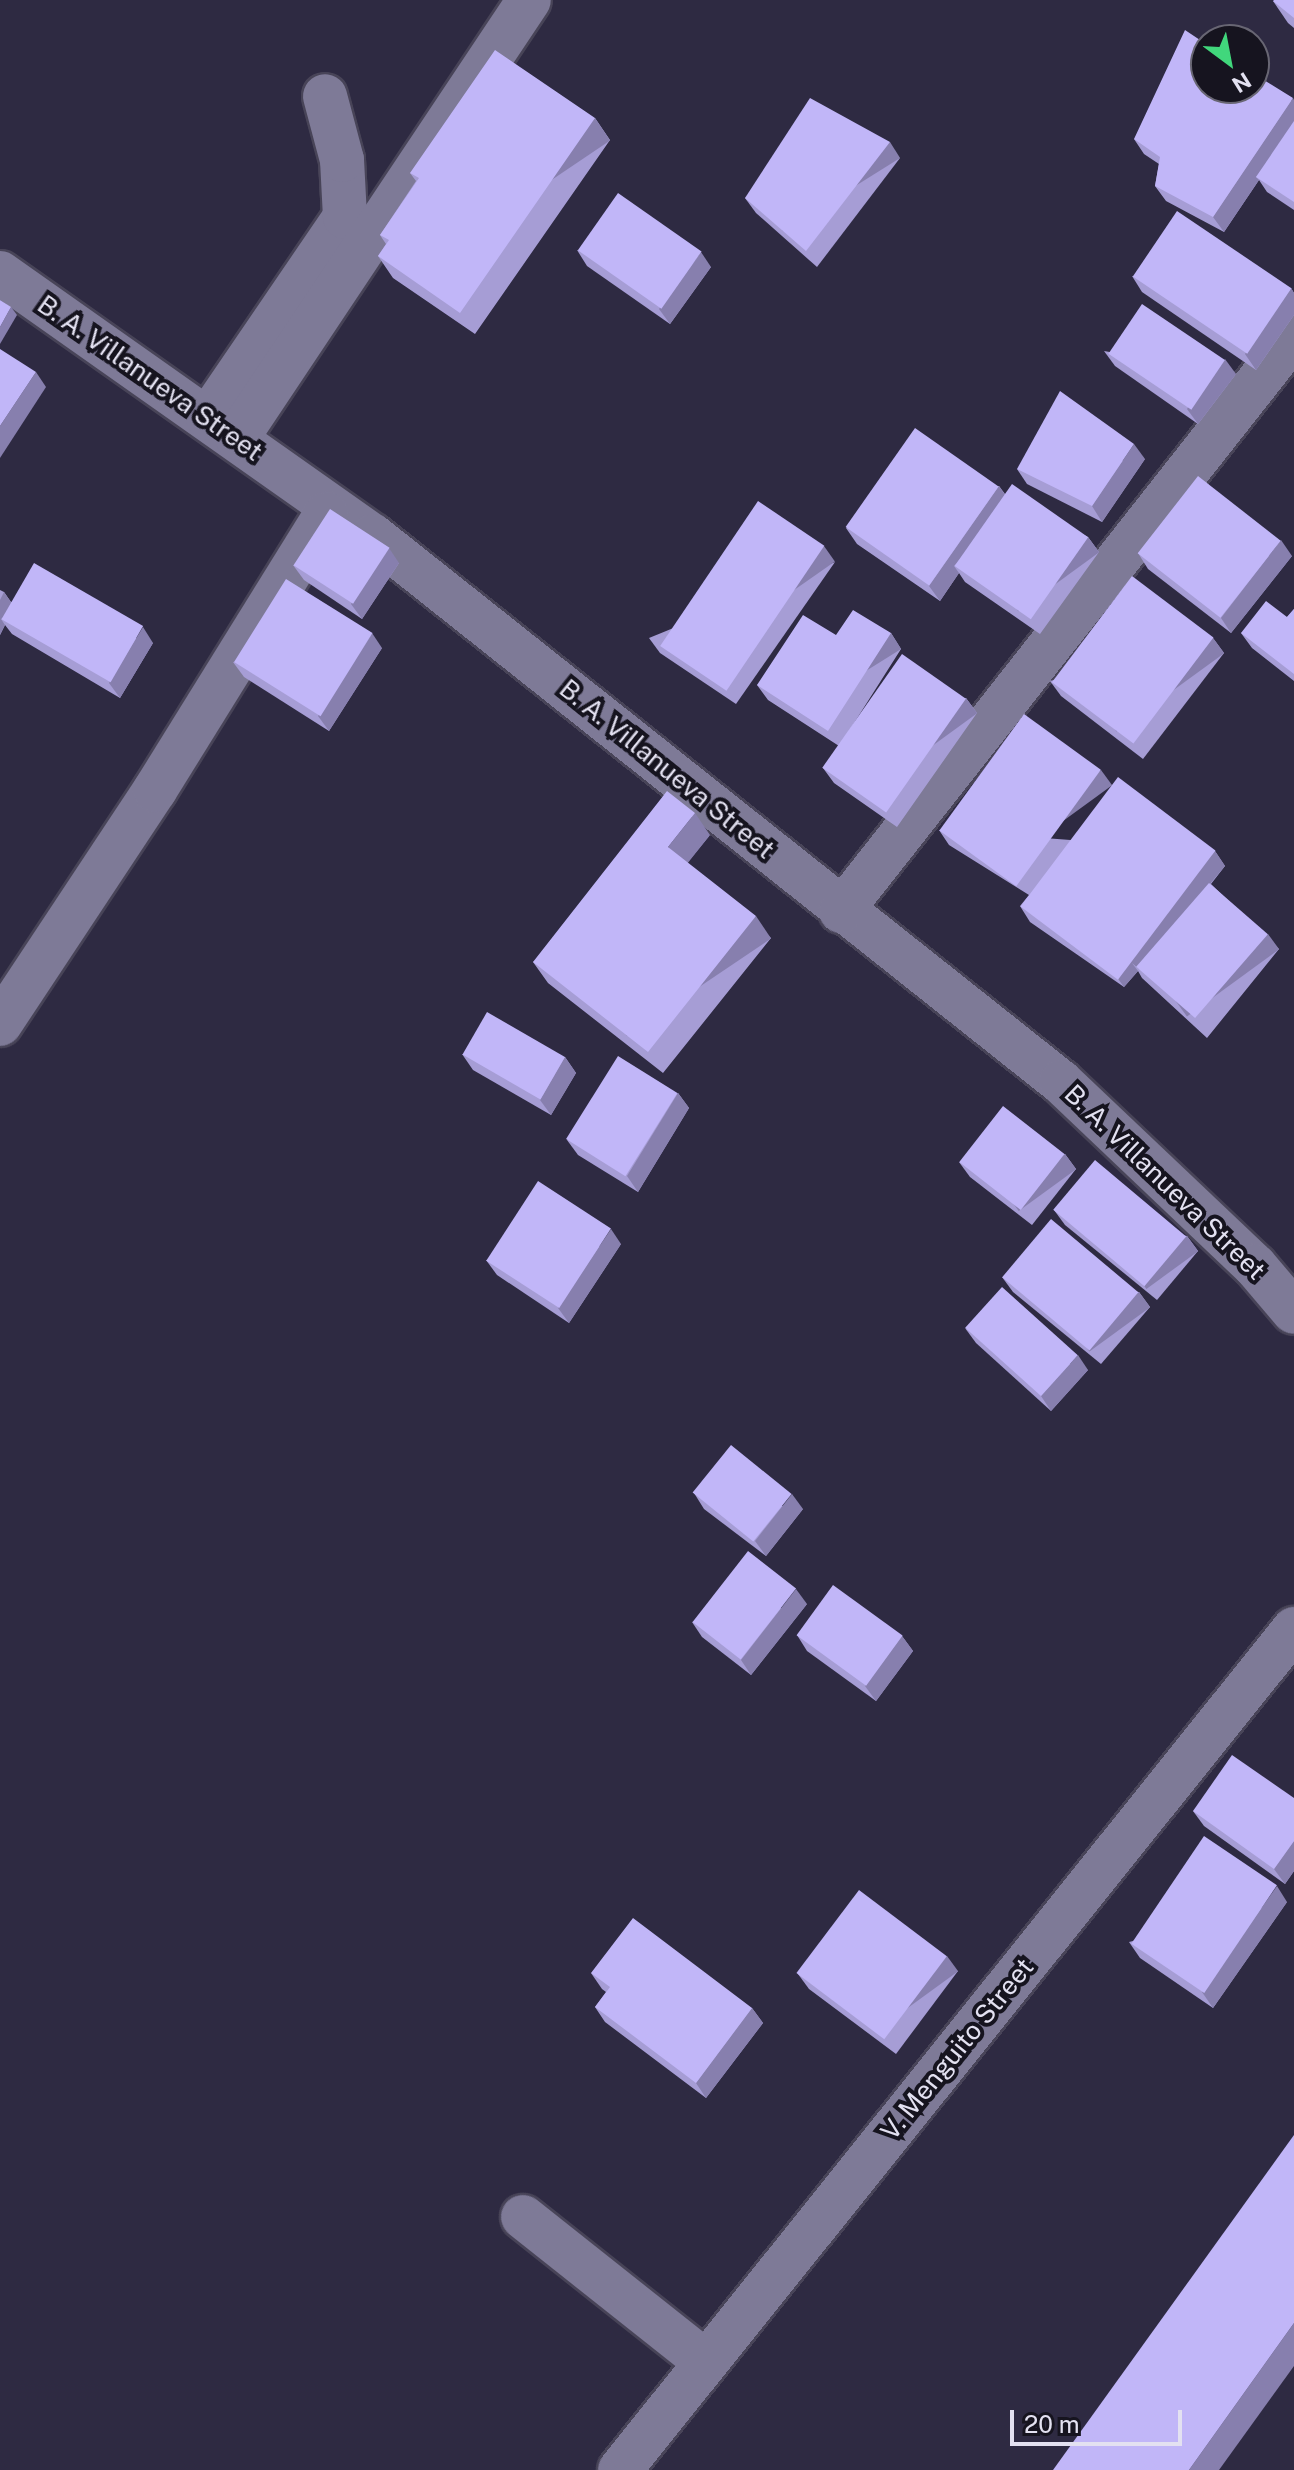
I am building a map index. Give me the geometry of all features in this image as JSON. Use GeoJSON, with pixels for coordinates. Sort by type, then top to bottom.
{"type":"FeatureCollection","features":[{"type":"Feature","properties":{"kind":"street"},"geometry":{"type":"LineString","coordinates":[[223,428],[529,0]]}},
{"type":"Feature","properties":{"kind":"street"},"geometry":{"type":"LineString","coordinates":[[223,428],[345,217],[342,160],[325,96]]}},
{"type":"Feature","properties":{"kind":"street","name":"B. A. Villanueva Street"},"geometry":{"type":"LineString","coordinates":[[0,273],[331,505],[689,784],[841,911],[1061,1082],[1255,1266],[1294,1312]]}},
{"type":"Feature","properties":{"kind":"street"},"geometry":{"type":"LineString","coordinates":[[841,911],[1294,336]]}},
{"type":"Feature","properties":{"kind":"street"},"geometry":{"type":"LineString","coordinates":[[0,1024],[155,790],[331,505]]}},
{"type":"Feature","properties":{"kind":"street","name":"V. Menguito Street"},"geometry":{"type":"LineString","coordinates":[[620,2470],[1294,1629]]}},
{"type":"Feature","properties":{"kind":"street"},"geometry":{"type":"LineString","coordinates":[[523,2217],[706,2362]]}},
{"type":"Feature","properties":{"kind":"building"},"geometry":{"type":"Polygon","coordinates":[[[1294,0],[1294,18],[1273,1],[1294,0]]]}},
{"type":"Feature","properties":{"kind":"building"},"geometry":{"type":"Polygon","coordinates":[[[1185,30],[1190,33],[1190,104],[1270,104],[1270,84],[1293,98],[1213,217],[1155,186],[1160,157],[1134,139],[1185,30]]]}},
{"type":"Feature","properties":{"kind":"building"},"geometry":{"type":"Polygon","coordinates":[[[495,50],[595,118],[460,313],[378,256],[389,240],[380,235],[419,178],[410,173],[495,50]]]}},
{"type":"Feature","properties":{"kind":"building"},"geometry":{"type":"Polygon","coordinates":[[[810,98],[890,142],[806,251],[745,198],[810,98]]]}},
{"type":"Feature","properties":{"kind":"building"},"geometry":{"type":"Polygon","coordinates":[[[1294,121],[1294,202],[1256,177],[1294,121]]]}},
{"type":"Feature","properties":{"kind":"building"},"geometry":{"type":"Polygon","coordinates":[[[618,193],[702,252],[661,309],[578,250],[618,193]]]}},
{"type":"Feature","properties":{"kind":"building"},"geometry":{"type":"Polygon","coordinates":[[[1177,211],[1291,288],[1247,354],[1133,276],[1177,211]]]}},
{"type":"Feature","properties":{"kind":"building"},"geometry":{"type":"Polygon","coordinates":[[[0,300],[11,307],[0,327],[0,300]]]}},
{"type":"Feature","properties":{"kind":"building"},"geometry":{"type":"Polygon","coordinates":[[[1142,304],[1225,360],[1191,410],[1108,354],[1142,304]]]}},
{"type":"Feature","properties":{"kind":"building"},"geometry":{"type":"Polygon","coordinates":[[[0,349],[36,372],[0,426],[0,349]]]}},
{"type":"Feature","properties":{"kind":"building"},"geometry":{"type":"Polygon","coordinates":[[[1060,391],[1134,444],[1092,506],[1017,469],[1060,391]]]}},
{"type":"Feature","properties":{"kind":"building"},"geometry":{"type":"Polygon","coordinates":[[[915,428],[999,487],[929,586],[846,527],[915,428]]]}},
{"type":"Feature","properties":{"kind":"building"},"geometry":{"type":"Polygon","coordinates":[[[1198,476],[1281,541],[1220,618],[1138,553],[1198,476]]]}},
{"type":"Feature","properties":{"kind":"building"},"geometry":{"type":"Polygon","coordinates":[[[1012,484],[1088,537],[1031,619],[955,566],[1012,484]]]}},
{"type":"Feature","properties":{"kind":"building"},"geometry":{"type":"Polygon","coordinates":[[[758,501],[824,546],[726,691],[660,646],[758,501]]]}},
{"type":"Feature","properties":{"kind":"building"},"geometry":{"type":"Polygon","coordinates":[[[330,509],[390,548],[353,604],[294,565],[330,509]]]}},
{"type":"Feature","properties":{"kind":"building"},"geometry":{"type":"Polygon","coordinates":[[[34,563],[143,626],[111,682],[2,619],[34,563]]]}},
{"type":"Feature","properties":{"kind":"building"},"geometry":{"type":"Polygon","coordinates":[[[1132,576],[1213,637],[1133,744],[1052,682],[1132,576]]]}},
{"type":"Feature","properties":{"kind":"building"},"geometry":{"type":"Polygon","coordinates":[[[286,579],[373,633],[321,716],[234,662],[286,579]]]}},
{"type":"Feature","properties":{"kind":"building"},"geometry":{"type":"Polygon","coordinates":[[[1266,601],[1287,617],[1294,609],[1294,674],[1241,633],[1266,601]]]}},
{"type":"Feature","properties":{"kind":"building"},"geometry":{"type":"Polygon","coordinates":[[[853,610],[891,633],[828,731],[757,685],[803,615],[836,635],[853,610]]]}},
{"type":"Feature","properties":{"kind":"building"},"geometry":{"type":"Polygon","coordinates":[[[902,654],[966,699],[886,813],[822,768],[902,654]]]}},
{"type":"Feature","properties":{"kind":"building"},"geometry":{"type":"Polygon","coordinates":[[[1024,714],[1101,770],[1016,886],[939,830],[1024,714]]]}},
{"type":"Feature","properties":{"kind":"building"},"geometry":{"type":"Polygon","coordinates":[[[1118,777],[1215,850],[1118,980],[1021,906],[1118,777]]]}},
{"type":"Feature","properties":{"kind":"building"},"geometry":{"type":"Polygon","coordinates":[[[667,791],[695,813],[668,847],[756,916],[648,1052],[533,962],[667,791]]]}},
{"type":"Feature","properties":{"kind":"building"},"geometry":{"type":"Polygon","coordinates":[[[1209,883],[1268,934],[1195,1018],[1136,967],[1209,883]]]}},
{"type":"Feature","properties":{"kind":"building"},"geometry":{"type":"Polygon","coordinates":[[[487,1012],[565,1057],[540,1099],[463,1054],[487,1012]]]}},
{"type":"Feature","properties":{"kind":"building"},"geometry":{"type":"Polygon","coordinates":[[[618,1056],[677,1093],[625,1176],[566,1139],[618,1056]]]}},
{"type":"Feature","properties":{"kind":"building"},"geometry":{"type":"Polygon","coordinates":[[[1003,1106],[1064,1154],[1021,1210],[959,1162],[1003,1106]]]}},
{"type":"Feature","properties":{"kind":"building"},"geometry":{"type":"Polygon","coordinates":[[[1095,1160],[1186,1236],[1144,1286],[1053,1210],[1095,1160]]]}},
{"type":"Feature","properties":{"kind":"building"},"geometry":{"type":"Polygon","coordinates":[[[538,1181],[611,1228],[559,1308],[486,1261],[538,1181]]]}},
{"type":"Feature","properties":{"kind":"building"},"geometry":{"type":"Polygon","coordinates":[[[1051,1219],[1138,1292],[1089,1350],[1002,1277],[1051,1219]]]}},
{"type":"Feature","properties":{"kind":"building"},"geometry":{"type":"Polygon","coordinates":[[[1002,1287],[1078,1355],[1041,1396],[965,1328],[1002,1287]]]}},
{"type":"Feature","properties":{"kind":"building"},"geometry":{"type":"Polygon","coordinates":[[[731,1445],[792,1494],[753,1541],[693,1492],[731,1445]]]}},
{"type":"Feature","properties":{"kind":"building"},"geometry":{"type":"Polygon","coordinates":[[[748,1551],[796,1589],[741,1659],[693,1622],[748,1551]]]}},
{"type":"Feature","properties":{"kind":"building"},"geometry":{"type":"Polygon","coordinates":[[[833,1585],[903,1636],[866,1686],[797,1635],[833,1585]]]}},
{"type":"Feature","properties":{"kind":"building"},"geometry":{"type":"Polygon","coordinates":[[[1232,1755],[1294,1798],[1294,1841],[1274,1869],[1193,1811],[1232,1755]]]}},
{"type":"Feature","properties":{"kind":"building"},"geometry":{"type":"Polygon","coordinates":[[[1204,1836],[1277,1885],[1204,1993],[1131,1944],[1204,1836]]]}},
{"type":"Feature","properties":{"kind":"building"},"geometry":{"type":"Polygon","coordinates":[[[859,1890],[947,1956],[884,2039],[796,1973],[859,1890]]]}},
{"type":"Feature","properties":{"kind":"building"},"geometry":{"type":"Polygon","coordinates":[[[633,1918],[752,2008],[696,2083],[595,2007],[610,1987],[591,1973],[633,1918]]]}},
{"type":"Feature","properties":{"kind":"building"},"geometry":{"type":"Polygon","coordinates":[[[1294,2135],[1294,2323],[1189,2470],[1053,2470],[1294,2135]]]}}]}
